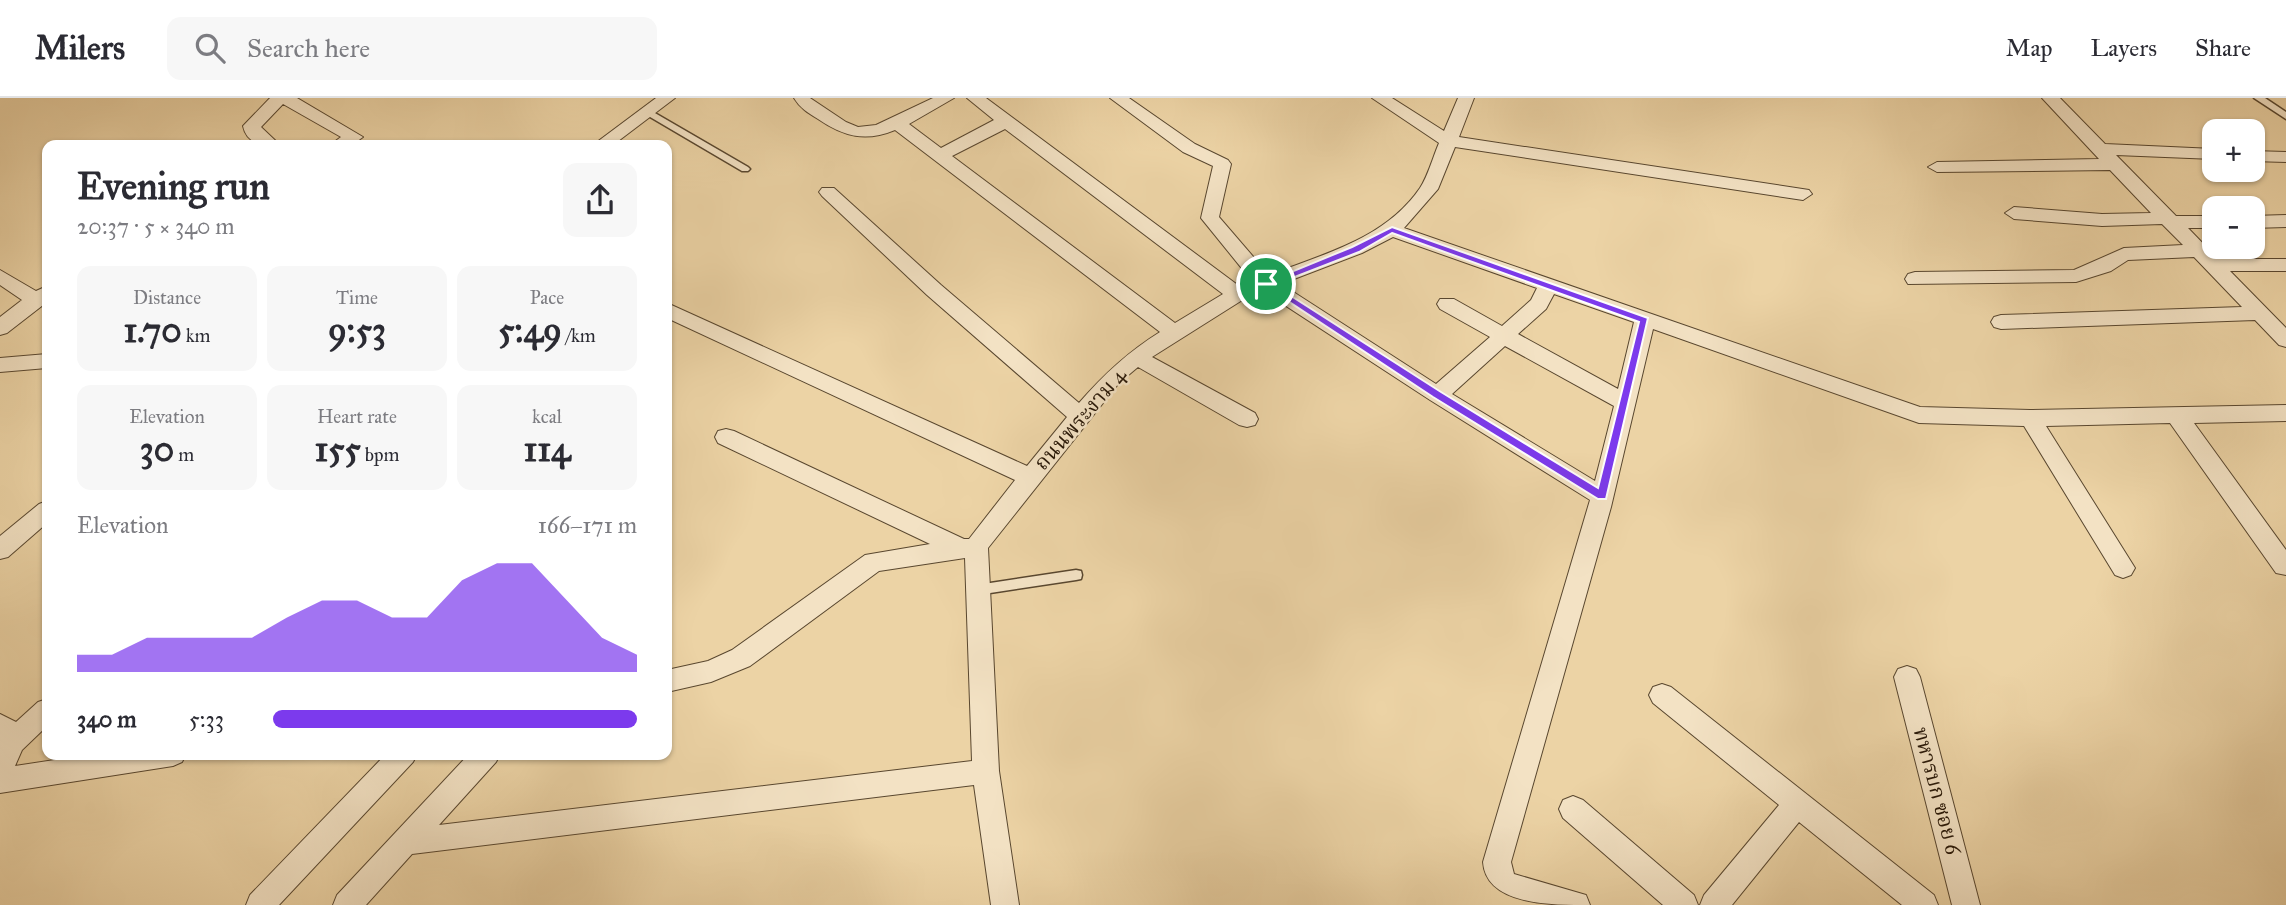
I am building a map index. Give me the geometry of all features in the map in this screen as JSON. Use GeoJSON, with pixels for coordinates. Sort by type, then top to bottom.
{"type":"FeatureCollection","features":[{"type":"Feature","properties":{"kind":"street"},"geometry":{"type":"LineString","coordinates":[[264,140],[253,132],[251,126],[283,98],[349,140]]}},
{"type":"Feature","properties":{"kind":"street"},"geometry":{"type":"LineString","coordinates":[[609,140],[667,98]]}},
{"type":"Feature","properties":{"kind":"street"},"geometry":{"type":"LineString","coordinates":[[802,98],[806,104],[852,133],[876,132],[940,99]]}},
{"type":"Feature","properties":{"kind":"street"},"geometry":{"type":"LineString","coordinates":[[975,98],[1237,294]]}},
{"type":"Feature","properties":{"kind":"street"},"geometry":{"type":"LineString","coordinates":[[1118,98],[1189,148],[1222,164],[1210,219],[1266,284],[1437,395],[1602,496]]}},
{"type":"Feature","properties":{"kind":"street"},"geometry":{"type":"LineString","coordinates":[[1380,98],[1447,141],[1802,194]]}},
{"type":"Feature","properties":{"kind":"street","name":"ถนนพระงาม 4"},"geometry":{"type":"LineString","coordinates":[[969,548],[1112,378],[1136,357],[1237,294],[1355,249],[1392,230],[1429,189],[1466,98]]}},
{"type":"Feature","properties":{"kind":"street"},"geometry":{"type":"LineString","coordinates":[[2050,98],[2202,254]]}},
{"type":"Feature","properties":{"kind":"street"},"geometry":{"type":"LineString","coordinates":[[940,155],[1006,121]]}},
{"type":"Feature","properties":{"kind":"street"},"geometry":{"type":"LineString","coordinates":[[897,123],[1175,333]]}},
{"type":"Feature","properties":{"kind":"street"},"geometry":{"type":"LineString","coordinates":[[2098,149],[2202,153]]}},
{"type":"Feature","properties":{"kind":"street"},"geometry":{"type":"LineString","coordinates":[[2265,156],[2286,157]]}},
{"type":"Feature","properties":{"kind":"street"},"geometry":{"type":"LineString","coordinates":[[1937,167],[2113,164]]}},
{"type":"Feature","properties":{"kind":"street"},"geometry":{"type":"LineString","coordinates":[[828,192],[934,290],[1080,416]]}},
{"type":"Feature","properties":{"kind":"street"},"geometry":{"type":"LineString","coordinates":[[2014,213],[2102,220],[2202,221]]}},
{"type":"Feature","properties":{"kind":"street"},"geometry":{"type":"LineString","coordinates":[[2265,222],[2286,222]]}},
{"type":"Feature","properties":{"kind":"street"},"geometry":{"type":"LineString","coordinates":[[1392,230],[1919,415],[2030,418],[2286,413]]}},
{"type":"Feature","properties":{"kind":"street"},"geometry":{"type":"LineString","coordinates":[[1915,279],[2076,276],[2124,254],[2202,258]]}},
{"type":"Feature","properties":{"kind":"street"},"geometry":{"type":"LineString","coordinates":[[2207,259],[2286,340]]}},
{"type":"Feature","properties":{"kind":"street"},"geometry":{"type":"LineString","coordinates":[[2217,259],[2286,265]]}},
{"type":"Feature","properties":{"kind":"street"},"geometry":{"type":"LineString","coordinates":[[0,276],[41,296],[0,328]]}},
{"type":"Feature","properties":{"kind":"street"},"geometry":{"type":"LineString","coordinates":[[1437,395],[1539,304],[1548,285]]}},
{"type":"Feature","properties":{"kind":"street"},"geometry":{"type":"LineString","coordinates":[[1447,304],[1625,403]]}},
{"type":"Feature","properties":{"kind":"street"},"geometry":{"type":"LineString","coordinates":[[672,312],[1030,477]]}},
{"type":"Feature","properties":{"kind":"street"},"geometry":{"type":"LineString","coordinates":[[2001,322],[2259,313]]}},
{"type":"Feature","properties":{"kind":"street"},"geometry":{"type":"LineString","coordinates":[[1576,905],[1506,885],[1498,877],[1497,862],[1602,496],[1645,320]]}},
{"type":"Feature","properties":{"kind":"street"},"geometry":{"type":"LineString","coordinates":[[1136,357],[1247,419]]}},
{"type":"Feature","properties":{"kind":"street"},"geometry":{"type":"LineString","coordinates":[[0,365],[42,361]]}},
{"type":"Feature","properties":{"kind":"street"},"geometry":{"type":"LineString","coordinates":[[2177,416],[2284,566]]}},
{"type":"Feature","properties":{"kind":"street"},"geometry":{"type":"LineString","coordinates":[[2030,418],[2123,568]]}},
{"type":"Feature","properties":{"kind":"street"},"geometry":{"type":"LineString","coordinates":[[726,437],[969,548]]}},
{"type":"Feature","properties":{"kind":"street"},"geometry":{"type":"LineString","coordinates":[[0,550],[42,514]]}},
{"type":"Feature","properties":{"kind":"street"},"geometry":{"type":"LineString","coordinates":[[969,548],[977,590],[986,771],[1005,905]]}},
{"type":"Feature","properties":{"kind":"street"},"geometry":{"type":"LineString","coordinates":[[672,680],[711,671],[741,657],[873,562],[969,548]]}},
{"type":"Feature","properties":{"kind":"street","name":"ทหารบก ซอย 6"},"geometry":{"type":"LineString","coordinates":[[1907,677],[1966,905]]}},
{"type":"Feature","properties":{"kind":"street"},"geometry":{"type":"LineString","coordinates":[[1662,695],[1924,905]]}},
{"type":"Feature","properties":{"kind":"street"},"geometry":{"type":"LineString","coordinates":[[0,770],[6,734],[42,713]]}},
{"type":"Feature","properties":{"kind":"street"},"geometry":{"type":"LineString","coordinates":[[0,781],[135,760]]}},
{"type":"Feature","properties":{"kind":"street"},"geometry":{"type":"LineString","coordinates":[[260,905],[398,760]]}},
{"type":"Feature","properties":{"kind":"street"},"geometry":{"type":"LineString","coordinates":[[347,905],[481,760]]}},
{"type":"Feature","properties":{"kind":"street"},"geometry":{"type":"LineString","coordinates":[[406,842],[986,771]]}},
{"type":"Feature","properties":{"kind":"street"},"geometry":{"type":"LineString","coordinates":[[1714,905],[1797,804]]}},
{"type":"Feature","properties":{"kind":"street"},"geometry":{"type":"LineString","coordinates":[[1573,809],[1684,905]]}},
{"type":"Feature","properties":{"kind":"lane"},"geometry":{"type":"LineString","coordinates":[[2259,98],[2286,116]]}},
{"type":"Feature","properties":{"kind":"lane"},"geometry":{"type":"LineString","coordinates":[[648,112],[745,169]]}},
{"type":"Feature","properties":{"kind":"lane"},"geometry":{"type":"LineString","coordinates":[[977,590],[1076,575]]}},
{"type":"Feature","properties":{"kind":"route"},"geometry":{"type":"LineString","coordinates":[[1392,230],[1645,320],[1602,496],[1437,395],[1266,284],[1355,249],[1392,230]]}}]}
